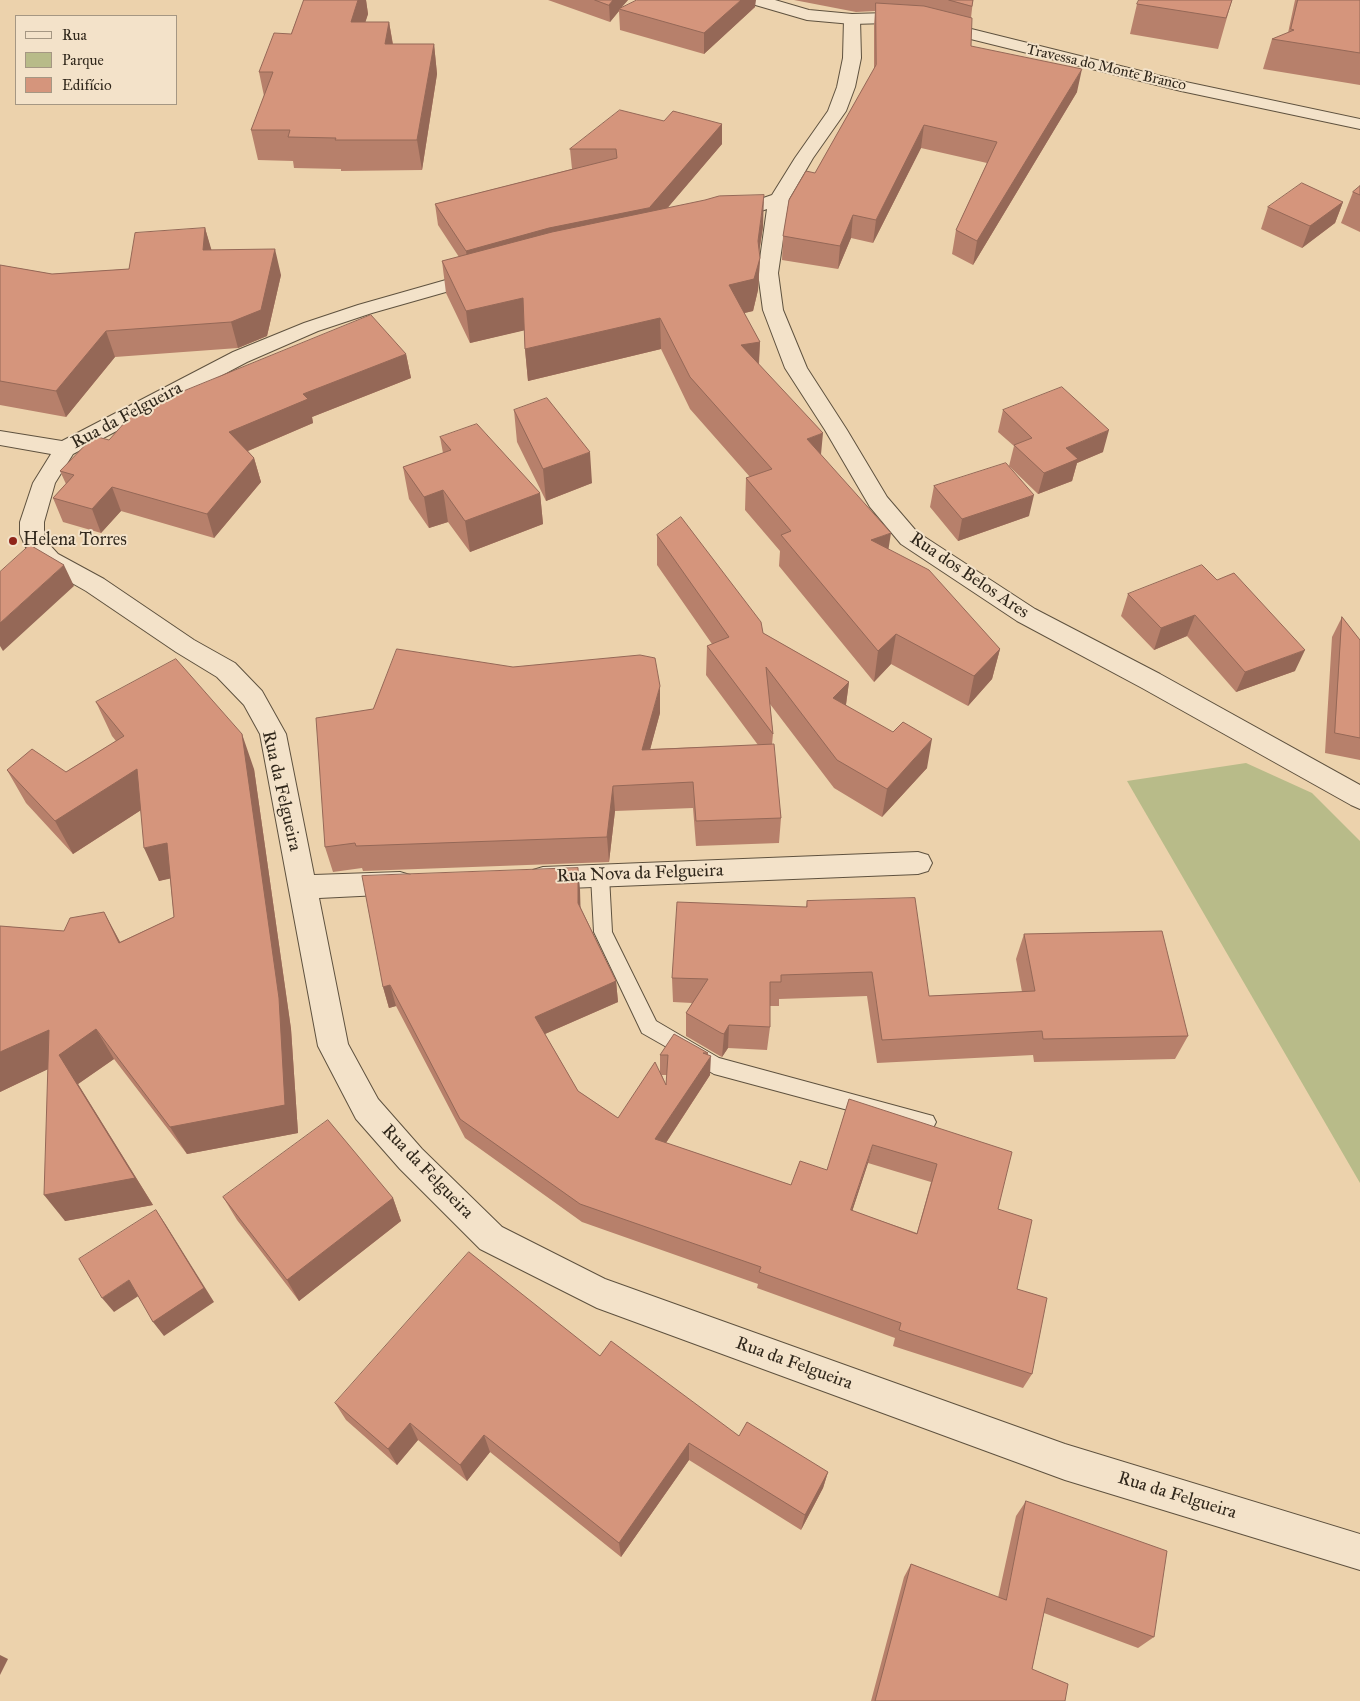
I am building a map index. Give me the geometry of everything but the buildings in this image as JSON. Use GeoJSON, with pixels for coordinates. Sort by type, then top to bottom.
{"type":"FeatureCollection","features":[{"type":"Feature","properties":{"kind":"street"},"geometry":{"type":"LineString","coordinates":[[715,220],[779,199],[804,158],[837,111],[846,87],[852,58],[852,19],[807,15],[758,0]]}},
{"type":"Feature","properties":{"kind":"street","name":"Travessa do Monte Branco"},"geometry":{"type":"LineString","coordinates":[[852,19],[888,18],[923,22],[1171,84],[1360,124]]}},
{"type":"Feature","properties":{"kind":"street","name":"Rua dos Belos Ares"},"geometry":{"type":"LineString","coordinates":[[779,199],[768,272],[773,310],[796,368],[836,430],[878,502],[909,538],[1026,615],[1151,681],[1360,798]]}},
{"type":"Feature","properties":{"kind":"street","name":"Rua da Felgueira"},"geometry":{"type":"LineString","coordinates":[[497,272],[400,298],[311,327],[240,357],[65,449],[44,483],[32,522],[32,534],[36,546],[50,560],[95,585],[185,646],[226,670],[253,698],[273,734],[333,1046],[367,1109],[411,1159],[491,1238],[597,1292],[1065,1462],[1360,1552]]}},
{"type":"Feature","properties":{"kind":"street"},"geometry":{"type":"LineString","coordinates":[[0,438],[65,449]]}},
{"type":"Feature","properties":{"kind":"street","name":"Rua Nova da Felgueira"},"geometry":{"type":"LineString","coordinates":[[521,878],[918,863]]}},
{"type":"Feature","properties":{"kind":"street"},"geometry":{"type":"LineString","coordinates":[[302,887],[421,882]]}},
{"type":"Feature","properties":{"kind":"lane"},"geometry":{"type":"LineString","coordinates":[[600,876],[603,932],[649,1027],[714,1065],[926,1122]]}},
{"type":"Feature","properties":{"kind":"green space"},"geometry":{"type":"Polygon","coordinates":[[[1246,763],[1312,793],[1360,841],[1360,1183],[1127,781],[1246,763]]]}},
{"type":"Feature","properties":{"kind":"place","name":"Helena Torres"},"geometry":{"type":"Point","coordinates":[13,541]}}]}
